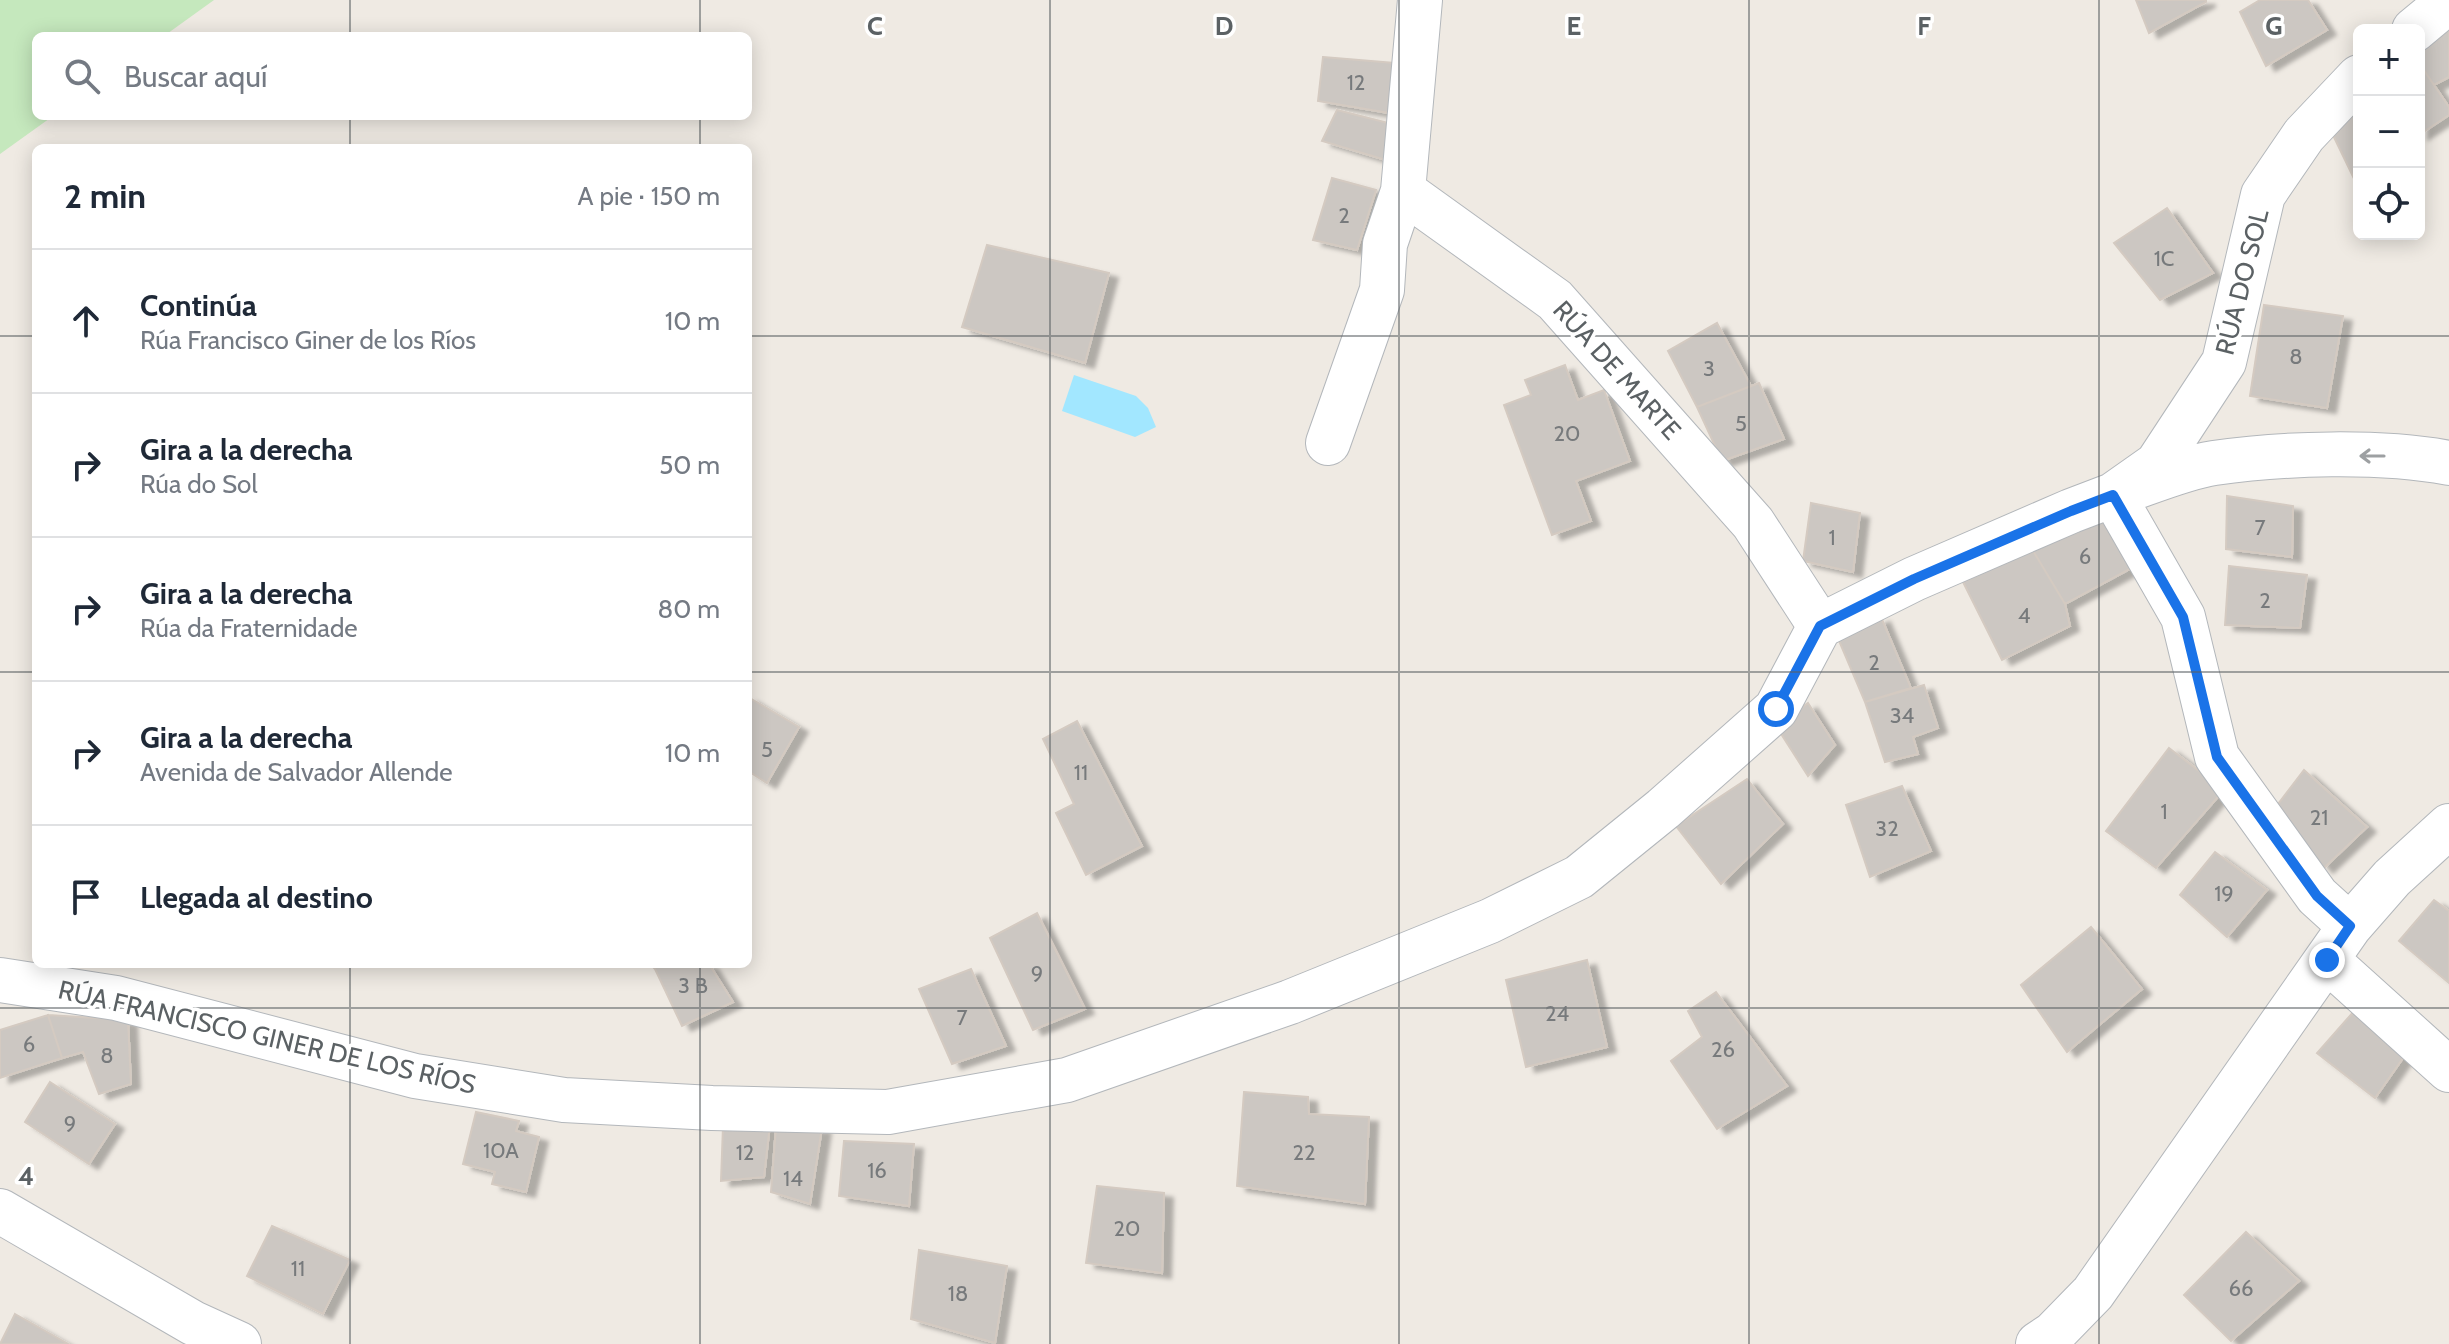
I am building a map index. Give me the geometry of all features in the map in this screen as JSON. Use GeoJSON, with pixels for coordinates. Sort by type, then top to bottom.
{"type":"FeatureCollection","features":[{"type":"Feature","properties":{"kind":"street"},"geometry":{"type":"LineString","coordinates":[[1328,443],[1382,290],[1385,244],[1403,191],[1420,0]]}},
{"type":"Feature","properties":{"kind":"street"},"geometry":{"type":"LineString","coordinates":[[2421,24],[2449,1]]}},
{"type":"Feature","properties":{"kind":"street","name":"RÚA DO SOL"},"geometry":{"type":"LineString","coordinates":[[1820,626],[1914,579],[2113,495],[2157,464],[2224,362],[2263,195],[2304,135],[2353,83]]}},
{"type":"Feature","properties":{"kind":"street","name":"RÚA DE MARTE"},"geometry":{"type":"LineString","coordinates":[[1403,191],[1555,300],[1753,523],[1820,626]]}},
{"type":"Feature","properties":{"kind":"street"},"geometry":{"type":"LineString","coordinates":[[2449,463],[2410,456],[2309,456],[2211,464],[2113,495],[2183,617],[2217,757],[2317,896],[2338,943],[2449,1070]]}},
{"type":"Feature","properties":{"kind":"street","name":"RÚA FRANCISCO GINER DE LOS RÍOS"},"geometry":{"type":"LineString","coordinates":[[0,980],[116,998],[415,1076],[564,1100],[712,1108],[888,1112],[1067,1080],[1290,1002],[1490,921],[1579,877],[1663,809],[1776,709],[1820,626]]}},
{"type":"Feature","properties":{"kind":"street"},"geometry":{"type":"LineString","coordinates":[[2038,1344],[2053,1334],[2093,1293],[2338,943],[2392,878],[2449,826]]}},
{"type":"Feature","properties":{"kind":"street"},"geometry":{"type":"LineString","coordinates":[[0,1211],[199,1333],[239,1344]]}},
{"type":"Feature","properties":{"kind":"green space"},"geometry":{"type":"Polygon","coordinates":[[[0,0],[214,0],[170,32],[32,32],[32,120],[47,120],[0,154],[0,0]]]}},
{"type":"Feature","properties":{"kind":"water"},"geometry":{"type":"Polygon","coordinates":[[[1074,375],[1136,396],[1148,408],[1156,427],[1135,437],[1062,411],[1074,375]]]}},
{"type":"Feature","properties":{"kind":"building"},"geometry":{"type":"Polygon","coordinates":[[[2136,0],[2206,0],[2206,2],[2149,33],[2136,0]]]}},
{"type":"Feature","properties":{"kind":"building"},"geometry":{"type":"Polygon","coordinates":[[[2260,0],[2308,0],[2327,30],[2266,66],[2240,12],[2260,0]]]}},
{"type":"Feature","properties":{"kind":"building"},"geometry":{"type":"Polygon","coordinates":[[[2449,29],[2449,77],[2434,85],[2425,72],[2425,44],[2449,29]]]}},
{"type":"Feature","properties":{"kind":"building"},"geometry":{"type":"Polygon","coordinates":[[[1323,57],[1394,63],[1389,113],[1318,101],[1323,57]]]}},
{"type":"Feature","properties":{"kind":"building"},"geometry":{"type":"Polygon","coordinates":[[[2425,72],[2449,107],[2449,115],[2425,131],[2425,72]]]}},
{"type":"Feature","properties":{"kind":"building"},"geometry":{"type":"Polygon","coordinates":[[[2353,105],[2353,177],[2332,133],[2353,105]]]}},
{"type":"Feature","properties":{"kind":"building"},"geometry":{"type":"Polygon","coordinates":[[[1337,110],[1396,125],[1389,161],[1322,141],[1337,110]]]}},
{"type":"Feature","properties":{"kind":"building"},"geometry":{"type":"Polygon","coordinates":[[[1332,178],[1376,190],[1357,250],[1313,240],[1332,178]]]}},
{"type":"Feature","properties":{"kind":"building"},"geometry":{"type":"Polygon","coordinates":[[[2167,208],[2213,273],[2160,300],[2114,243],[2167,208]]]}},
{"type":"Feature","properties":{"kind":"building"},"geometry":{"type":"Polygon","coordinates":[[[987,245],[1109,273],[1085,363],[962,327],[987,245]]]}},
{"type":"Feature","properties":{"kind":"building"},"geometry":{"type":"Polygon","coordinates":[[[2264,305],[2343,316],[2327,408],[2250,396],[2264,305]]]}},
{"type":"Feature","properties":{"kind":"building"},"geometry":{"type":"Polygon","coordinates":[[[1717,323],[1751,386],[1697,407],[1668,351],[1717,323]]]}},
{"type":"Feature","properties":{"kind":"building"},"geometry":{"type":"Polygon","coordinates":[[[1565,365],[1578,400],[1604,390],[1630,461],[1576,481],[1591,521],[1552,535],[1504,405],[1531,395],[1525,380],[1565,365]]]}},
{"type":"Feature","properties":{"kind":"building"},"geometry":{"type":"Polygon","coordinates":[[[1759,383],[1784,439],[1722,461],[1697,407],[1759,383]]]}},
{"type":"Feature","properties":{"kind":"building"},"geometry":{"type":"Polygon","coordinates":[[[2227,496],[2293,506],[2292,557],[2226,549],[2227,496]]]}},
{"type":"Feature","properties":{"kind":"building"},"geometry":{"type":"Polygon","coordinates":[[[1811,503],[1860,513],[1853,572],[1803,561],[1811,503]]]}},
{"type":"Feature","properties":{"kind":"building"},"geometry":{"type":"Polygon","coordinates":[[[2098,513],[2141,563],[2065,604],[2032,549],[2098,513]]]}},
{"type":"Feature","properties":{"kind":"building"},"geometry":{"type":"Polygon","coordinates":[[[2032,549],[2065,604],[2070,626],[2002,660],[1963,582],[2032,549]]]}},
{"type":"Feature","properties":{"kind":"building"},"geometry":{"type":"Polygon","coordinates":[[[2229,566],[2307,575],[2300,628],[2225,625],[2229,566]]]}},
{"type":"Feature","properties":{"kind":"building"},"geometry":{"type":"Polygon","coordinates":[[[1881,617],[1911,688],[1865,702],[1837,636],[1881,617]]]}},
{"type":"Feature","properties":{"kind":"building"},"geometry":{"type":"Polygon","coordinates":[[[1924,685],[1938,728],[1913,737],[1918,754],[1885,762],[1865,702],[1924,685]]]}},
{"type":"Feature","properties":{"kind":"building"},"geometry":{"type":"Polygon","coordinates":[[[752,699],[799,727],[767,783],[752,774],[752,699]]]}},
{"type":"Feature","properties":{"kind":"building"},"geometry":{"type":"Polygon","coordinates":[[[1808,703],[1835,745],[1808,776],[1776,726],[1808,703]]]}},
{"type":"Feature","properties":{"kind":"building"},"geometry":{"type":"Polygon","coordinates":[[[1077,721],[1142,846],[1086,875],[1056,813],[1074,804],[1043,739],[1077,721]]]}},
{"type":"Feature","properties":{"kind":"building"},"geometry":{"type":"Polygon","coordinates":[[[2169,748],[2224,790],[2156,868],[2106,831],[2169,748]]]}},
{"type":"Feature","properties":{"kind":"building"},"geometry":{"type":"Polygon","coordinates":[[[2304,770],[2367,827],[2324,868],[2275,808],[2304,770]]]}},
{"type":"Feature","properties":{"kind":"building"},"geometry":{"type":"Polygon","coordinates":[[[1747,779],[1783,824],[1721,884],[1676,826],[1747,779]]]}},
{"type":"Feature","properties":{"kind":"building"},"geometry":{"type":"Polygon","coordinates":[[[1902,786],[1931,851],[1870,877],[1846,805],[1902,786]]]}},
{"type":"Feature","properties":{"kind":"building"},"geometry":{"type":"Polygon","coordinates":[[[2215,852],[2267,890],[2227,937],[2180,895],[2215,852]]]}},
{"type":"Feature","properties":{"kind":"building"},"geometry":{"type":"Polygon","coordinates":[[[2434,900],[2449,911],[2449,983],[2399,941],[2434,900]]]}},
{"type":"Feature","properties":{"kind":"building"},"geometry":{"type":"Polygon","coordinates":[[[1037,913],[1085,1009],[1033,1030],[990,938],[1037,913]]]}},
{"type":"Feature","properties":{"kind":"building"},"geometry":{"type":"Polygon","coordinates":[[[2091,927],[2142,989],[2067,1052],[2021,985],[2091,927]]]}},
{"type":"Feature","properties":{"kind":"building"},"geometry":{"type":"Polygon","coordinates":[[[1587,960],[1607,1047],[1526,1067],[1506,980],[1587,960]]]}},
{"type":"Feature","properties":{"kind":"building"},"geometry":{"type":"Polygon","coordinates":[[[712,968],[733,1002],[682,1026],[655,969],[712,968]]]}},
{"type":"Feature","properties":{"kind":"building"},"geometry":{"type":"Polygon","coordinates":[[[971,969],[1006,1046],[952,1064],[919,989],[971,969]]]}},
{"type":"Feature","properties":{"kind":"building"},"geometry":{"type":"Polygon","coordinates":[[[1716,992],[1787,1086],[1717,1129],[1671,1061],[1702,1037],[1688,1011],[1716,992]]]}},
{"type":"Feature","properties":{"kind":"building"},"geometry":{"type":"Polygon","coordinates":[[[2356,1009],[2408,1051],[2375,1098],[2317,1053],[2356,1009]]]}},
{"type":"Feature","properties":{"kind":"building"},"geometry":{"type":"Polygon","coordinates":[[[48,1015],[62,1058],[0,1078],[0,1030],[48,1015]]]}},
{"type":"Feature","properties":{"kind":"building"},"geometry":{"type":"Polygon","coordinates":[[[48,1015],[128,1020],[131,1084],[99,1094],[83,1052],[62,1058],[48,1015]]]}},
{"type":"Feature","properties":{"kind":"building"},"geometry":{"type":"Polygon","coordinates":[[[50,1082],[115,1124],[89,1164],[25,1122],[50,1082]]]}},
{"type":"Feature","properties":{"kind":"building"},"geometry":{"type":"Polygon","coordinates":[[[1244,1092],[1308,1097],[1309,1114],[1369,1117],[1365,1204],[1237,1186],[1244,1092]]]}},
{"type":"Feature","properties":{"kind":"building"},"geometry":{"type":"Polygon","coordinates":[[[476,1112],[519,1121],[516,1131],[539,1137],[526,1192],[492,1184],[495,1172],[463,1164],[476,1112]]]}},
{"type":"Feature","properties":{"kind":"building"},"geometry":{"type":"Polygon","coordinates":[[[770,1124],[764,1177],[721,1181],[723,1126],[770,1124]]]}},
{"type":"Feature","properties":{"kind":"building"},"geometry":{"type":"Polygon","coordinates":[[[776,1127],[822,1128],[810,1204],[771,1192],[776,1127]]]}},
{"type":"Feature","properties":{"kind":"building"},"geometry":{"type":"Polygon","coordinates":[[[844,1141],[914,1144],[909,1206],[839,1196],[844,1141]]]}},
{"type":"Feature","properties":{"kind":"building"},"geometry":{"type":"Polygon","coordinates":[[[1097,1186],[1164,1193],[1162,1273],[1086,1263],[1097,1186]]]}},
{"type":"Feature","properties":{"kind":"building"},"geometry":{"type":"Polygon","coordinates":[[[272,1226],[350,1260],[323,1314],[247,1276],[272,1226]]]}},
{"type":"Feature","properties":{"kind":"building"},"geometry":{"type":"Polygon","coordinates":[[[2246,1232],[2299,1281],[2231,1341],[2184,1295],[2246,1232]]]}},
{"type":"Feature","properties":{"kind":"building"},"geometry":{"type":"Polygon","coordinates":[[[919,1250],[1007,1266],[995,1343],[911,1319],[919,1250]]]}},
{"type":"Feature","properties":{"kind":"building"},"geometry":{"type":"Polygon","coordinates":[[[15,1314],[68,1344],[0,1344],[15,1314]]]}},
{"type":"Feature","properties":{"kind":"route"},"geometry":{"type":"LineString","coordinates":[[1776,709],[1820,626],[1914,579],[2113,495],[2183,617],[2217,757],[2317,896],[2350,926],[2327,960]]}}]}
